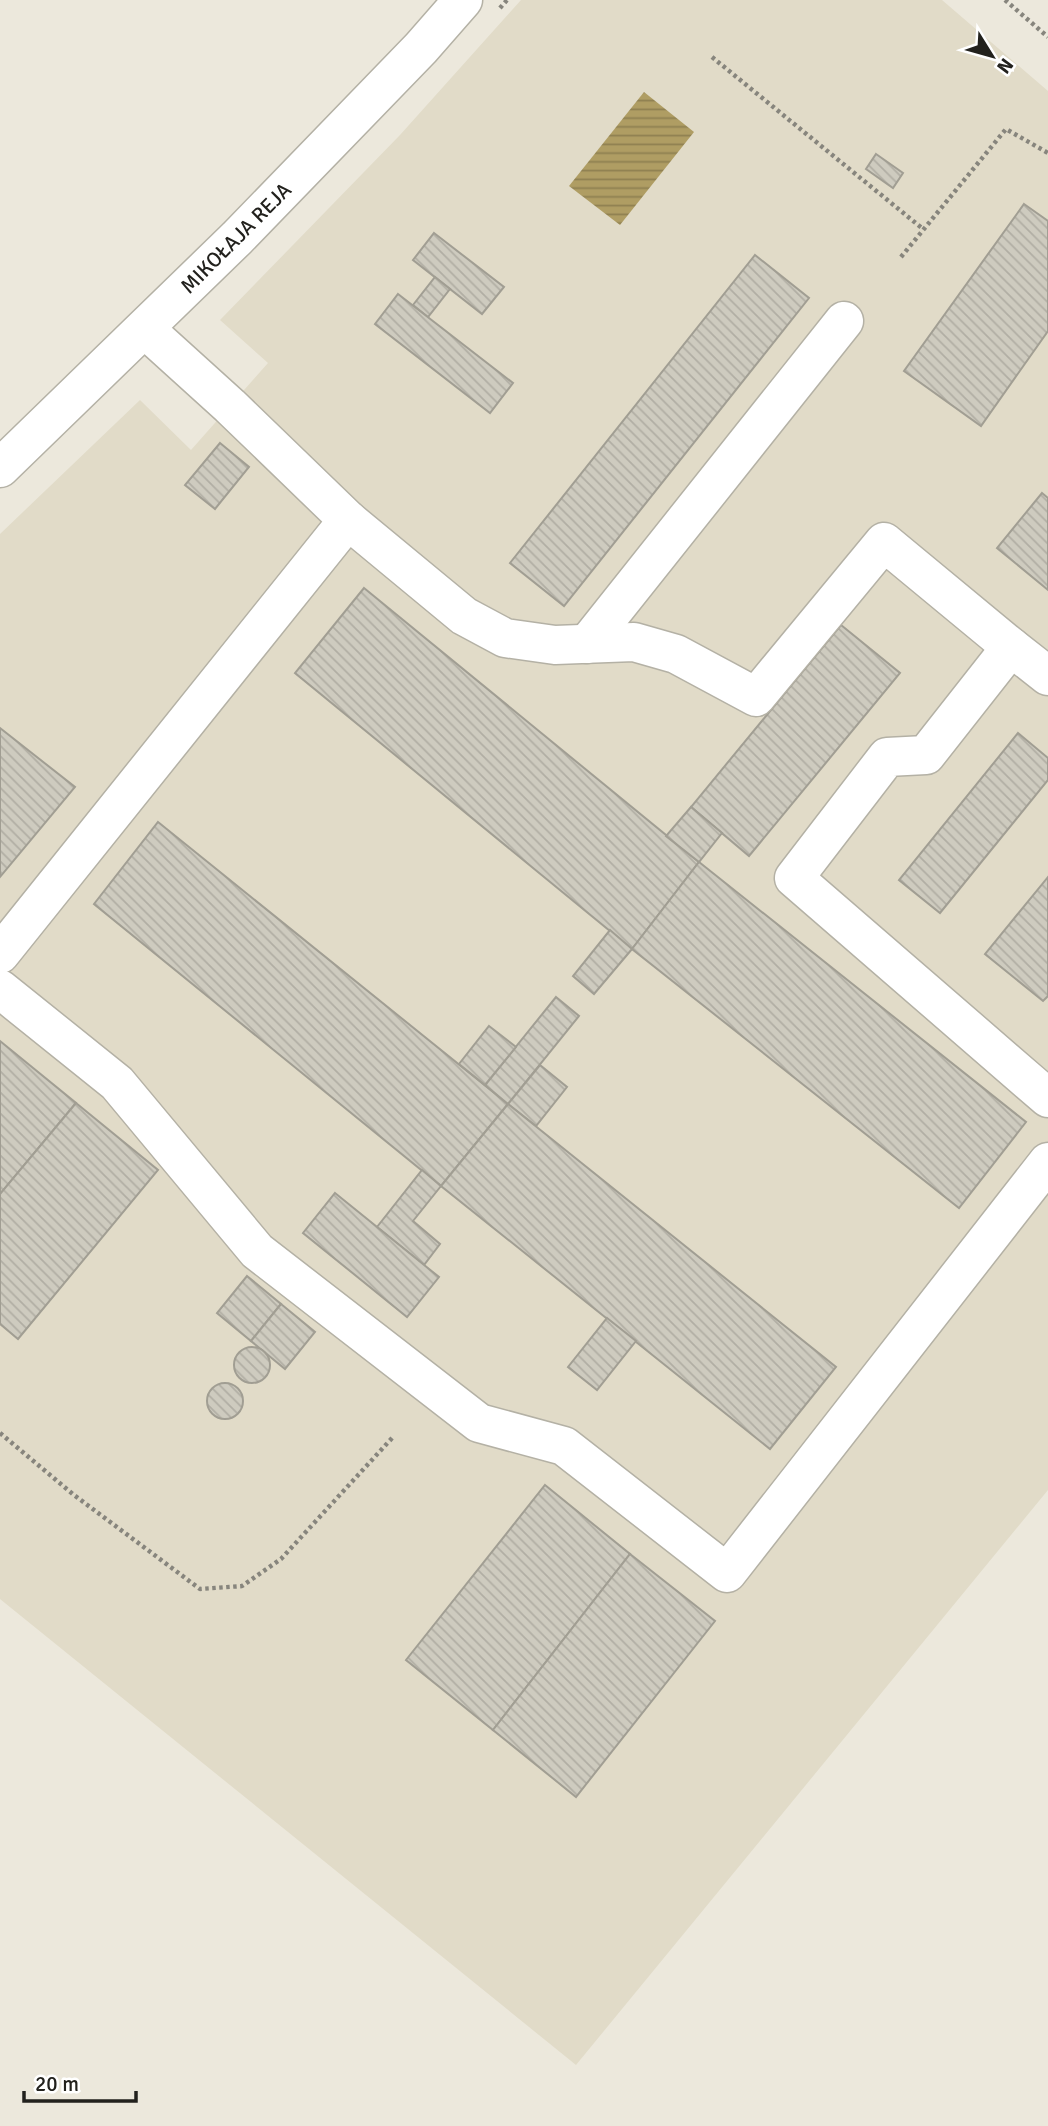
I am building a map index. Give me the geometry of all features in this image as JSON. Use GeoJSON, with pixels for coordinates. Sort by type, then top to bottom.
{"type":"FeatureCollection","features":[{"type":"Feature","properties":{"kind":"street","name":"MIKOŁAJA REJA"},"geometry":{"type":"LineString","coordinates":[[0,468],[145,328],[401,68],[463,0]]}},
{"type":"Feature","properties":{"kind":"street"},"geometry":{"type":"LineString","coordinates":[[587,644],[844,321]]}},
{"type":"Feature","properties":{"kind":"street"},"geometry":{"type":"LineString","coordinates":[[145,328],[348,520],[464,615],[505,638],[555,645],[634,642],[676,654],[757,697],[884,542],[1048,676]]}},
{"type":"Feature","properties":{"kind":"street"},"geometry":{"type":"LineString","coordinates":[[0,954],[348,520]]}},
{"type":"Feature","properties":{"kind":"street"},"geometry":{"type":"LineString","coordinates":[[1011,647],[926,755],[887,757],[794,878],[1044,1087]]}},
{"type":"Feature","properties":{"kind":"street"},"geometry":{"type":"LineString","coordinates":[[0,989],[117,1083],[257,1251],[479,1423],[564,1446],[727,1573],[1048,1162]]}},
{"type":"Feature","properties":{"kind":"path"},"geometry":{"type":"LineString","coordinates":[[1005,0],[1048,37]]}},
{"type":"Feature","properties":{"kind":"path"},"geometry":{"type":"LineString","coordinates":[[712,57],[923,229]]}},
{"type":"Feature","properties":{"kind":"path"},"geometry":{"type":"LineString","coordinates":[[901,257],[1006,129],[1048,153]]}},
{"type":"Feature","properties":{"kind":"path"},"geometry":{"type":"LineString","coordinates":[[0,1433],[74,1494],[200,1589],[242,1586],[281,1559],[393,1437]]}},
{"type":"Feature","properties":{"kind":"shaded area"},"geometry":{"type":"Polygon","coordinates":[[[521,0],[942,0],[1048,91],[1048,1490],[576,2065],[0,1599],[0,534],[140,400],[191,450],[268,363],[220,320],[400,135],[521,0]]]}},
{"type":"Feature","properties":{"kind":"shaded area"},"geometry":{"type":"Polygon","coordinates":[[[644,92],[694,132],[620,225],[569,186],[644,92]]]}},
{"type":"Feature","properties":{"kind":"building"},"geometry":{"type":"Polygon","coordinates":[[[876,154],[903,173],[893,188],[866,169],[876,154]]]}},
{"type":"Feature","properties":{"kind":"building"},"geometry":{"type":"Polygon","coordinates":[[[1024,204],[1048,221],[1048,331],[981,426],[904,371],[1024,204]]]}},
{"type":"Feature","properties":{"kind":"building"},"geometry":{"type":"Polygon","coordinates":[[[434,233],[504,287],[482,314],[413,260],[434,233]]]}},
{"type":"Feature","properties":{"kind":"building"},"geometry":{"type":"Polygon","coordinates":[[[755,255],[809,298],[564,606],[510,563],[755,255]]]}},
{"type":"Feature","properties":{"kind":"building"},"geometry":{"type":"Polygon","coordinates":[[[435,277],[450,289],[428,317],[413,305],[435,277]]]}},
{"type":"Feature","properties":{"kind":"building"},"geometry":{"type":"Polygon","coordinates":[[[398,294],[513,383],[490,413],[375,324],[398,294]]]}},
{"type":"Feature","properties":{"kind":"building"},"geometry":{"type":"Polygon","coordinates":[[[220,443],[249,467],[215,509],[185,485],[220,443]]]}},
{"type":"Feature","properties":{"kind":"building"},"geometry":{"type":"Polygon","coordinates":[[[1042,493],[1048,498],[1048,590],[997,548],[1042,493]]]}},
{"type":"Feature","properties":{"kind":"building"},"geometry":{"type":"Polygon","coordinates":[[[364,588],[699,862],[632,949],[295,673],[364,588]]]}},
{"type":"Feature","properties":{"kind":"building"},"geometry":{"type":"Polygon","coordinates":[[[841,625],[900,673],[749,856],[691,807],[841,625]]]}},
{"type":"Feature","properties":{"kind":"building"},"geometry":{"type":"Polygon","coordinates":[[[0,728],[75,787],[0,877],[0,728]]]}},
{"type":"Feature","properties":{"kind":"building"},"geometry":{"type":"Polygon","coordinates":[[[1018,733],[1048,758],[1048,780],[940,913],[899,880],[1018,733]]]}},
{"type":"Feature","properties":{"kind":"building"},"geometry":{"type":"Polygon","coordinates":[[[691,807],[722,833],[699,862],[666,836],[691,807]]]}},
{"type":"Feature","properties":{"kind":"building"},"geometry":{"type":"Polygon","coordinates":[[[158,822],[508,1104],[441,1186],[94,904],[158,822]]]}},
{"type":"Feature","properties":{"kind":"building"},"geometry":{"type":"Polygon","coordinates":[[[699,862],[1026,1122],[959,1208],[632,949],[699,862]]]}},
{"type":"Feature","properties":{"kind":"building"},"geometry":{"type":"Polygon","coordinates":[[[1048,877],[1048,996],[1043,1001],[985,954],[1048,877]]]}},
{"type":"Feature","properties":{"kind":"building"},"geometry":{"type":"Polygon","coordinates":[[[610,930],[632,949],[594,994],[573,976],[610,930]]]}},
{"type":"Feature","properties":{"kind":"building"},"geometry":{"type":"Polygon","coordinates":[[[556,997],[579,1016],[508,1104],[485,1085],[556,997]]]}},
{"type":"Feature","properties":{"kind":"building"},"geometry":{"type":"Polygon","coordinates":[[[489,1026],[516,1047],[485,1085],[459,1064],[489,1026]]]}},
{"type":"Feature","properties":{"kind":"building"},"geometry":{"type":"Polygon","coordinates":[[[0,1041],[76,1103],[0,1194],[0,1041]]]}},
{"type":"Feature","properties":{"kind":"building"},"geometry":{"type":"Polygon","coordinates":[[[540,1065],[567,1087],[536,1126],[508,1104],[540,1065]]]}},
{"type":"Feature","properties":{"kind":"building"},"geometry":{"type":"Polygon","coordinates":[[[76,1103],[158,1170],[18,1339],[0,1324],[0,1194],[76,1103]]]}},
{"type":"Feature","properties":{"kind":"building"},"geometry":{"type":"Polygon","coordinates":[[[508,1104],[836,1367],[770,1449],[441,1186],[508,1104]]]}},
{"type":"Feature","properties":{"kind":"building"},"geometry":{"type":"Polygon","coordinates":[[[422,1170],[441,1186],[413,1221],[440,1244],[424,1265],[377,1227],[422,1170]]]}},
{"type":"Feature","properties":{"kind":"building"},"geometry":{"type":"Polygon","coordinates":[[[335,1193],[439,1277],[407,1317],[303,1233],[335,1193]]]}},
{"type":"Feature","properties":{"kind":"building"},"geometry":{"type":"Polygon","coordinates":[[[247,1276],[281,1304],[251,1341],[217,1313],[247,1276]]]}},
{"type":"Feature","properties":{"kind":"building"},"geometry":{"type":"Polygon","coordinates":[[[281,1304],[315,1332],[285,1369],[251,1341],[281,1304]]]}},
{"type":"Feature","properties":{"kind":"building"},"geometry":{"type":"Polygon","coordinates":[[[607,1318],[636,1341],[597,1390],[568,1367],[607,1318]]]}},
{"type":"Feature","properties":{"kind":"building"},"geometry":{"type":"Polygon","coordinates":[[[252,1347],[264,1353],[270,1365],[264,1377],[252,1383],[240,1377],[234,1365],[240,1353],[252,1347]]]}},
{"type":"Feature","properties":{"kind":"building"},"geometry":{"type":"Polygon","coordinates":[[[225,1383],[237,1389],[243,1401],[237,1413],[225,1419],[213,1413],[207,1401],[213,1389],[225,1383]]]}},
{"type":"Feature","properties":{"kind":"building"},"geometry":{"type":"Polygon","coordinates":[[[545,1485],[630,1554],[493,1730],[406,1660],[545,1485]]]}},
{"type":"Feature","properties":{"kind":"building"},"geometry":{"type":"Polygon","coordinates":[[[630,1554],[715,1621],[576,1797],[493,1730],[630,1554]]]}}]}
